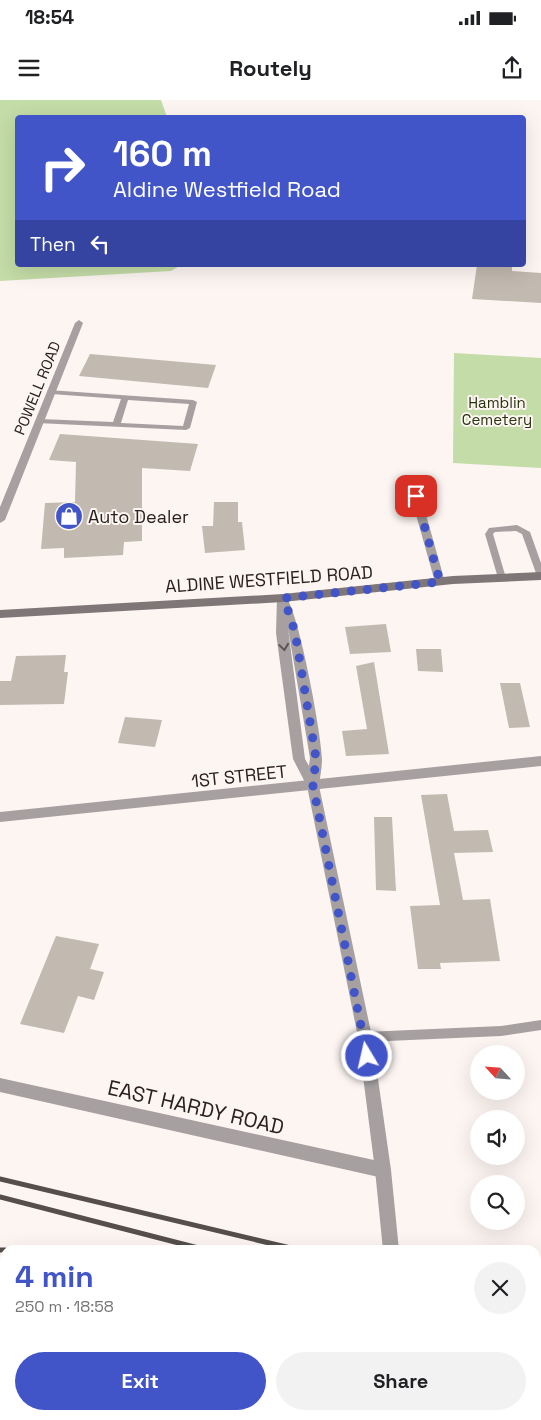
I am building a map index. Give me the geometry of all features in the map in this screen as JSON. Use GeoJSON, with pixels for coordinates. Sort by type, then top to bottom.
{"type":"FeatureCollection","features":[{"type":"Feature","properties":{"kind":"main road","name":"ALDINE WESTFIELD ROAD"},"geometry":{"type":"LineString","coordinates":[[0,614],[284,598],[440,582],[541,576]]}},
{"type":"Feature","properties":{"kind":"street","name":"POWELL ROAD"},"geometry":{"type":"LineString","coordinates":[[0,520],[79,323]]}},
{"type":"Feature","properties":{"kind":"street"},"geometry":{"type":"LineString","coordinates":[[416,496],[440,582]]}},
{"type":"Feature","properties":{"kind":"street"},"geometry":{"type":"LineString","coordinates":[[284,598],[282,633],[300,759],[313,786],[364,1037],[383,1170],[390,1245]]}},
{"type":"Feature","properties":{"kind":"street","name":"1ST STREET"},"geometry":{"type":"LineString","coordinates":[[0,817],[541,761]]}},
{"type":"Feature","properties":{"kind":"street","name":"EAST HARDY ROAD"},"geometry":{"type":"LineString","coordinates":[[0,1085],[383,1170]]}},
{"type":"Feature","properties":{"kind":"lane"},"geometry":{"type":"LineString","coordinates":[[40,421],[186,428],[193,402],[51,392]]}},
{"type":"Feature","properties":{"kind":"lane"},"geometry":{"type":"LineString","coordinates":[[116,425],[125,397]]}},
{"type":"Feature","properties":{"kind":"lane"},"geometry":{"type":"LineString","coordinates":[[502,578],[489,534],[492,530],[517,528],[526,532],[541,576]]}},
{"type":"Feature","properties":{"kind":"lane"},"geometry":{"type":"LineString","coordinates":[[364,1037],[501,1031],[541,1025]]}},
{"type":"Feature","properties":{"kind":"green space"},"geometry":{"type":"Polygon","coordinates":[[[0,100],[161,100],[166,115],[15,115],[15,267],[178,267],[171,271],[0,281],[0,100]]]}},
{"type":"Feature","properties":{"kind":"green space","name":"Hamblin Cemetery"},"geometry":{"type":"Polygon","coordinates":[[[454,353],[541,358],[541,468],[453,463],[454,353]]]}},
{"type":"Feature","properties":{"kind":"building"},"geometry":{"type":"Polygon","coordinates":[[[477,267],[512,267],[512,271],[541,273],[541,303],[472,299],[477,267]]]}},
{"type":"Feature","properties":{"kind":"building"},"geometry":{"type":"Polygon","coordinates":[[[90,354],[216,365],[208,388],[79,376],[90,354]]]}},
{"type":"Feature","properties":{"kind":"building"},"geometry":{"type":"Polygon","coordinates":[[[60,434],[198,444],[190,471],[142,468],[142,541],[124,542],[123,555],[64,558],[64,548],[41,549],[45,503],[75,502],[76,462],[49,460],[60,434]]]}},
{"type":"Feature","properties":{"kind":"building"},"geometry":{"type":"Polygon","coordinates":[[[214,502],[238,502],[238,522],[242,522],[245,550],[205,553],[202,526],[213,526],[214,502]]]}},
{"type":"Feature","properties":{"kind":"building"},"geometry":{"type":"Polygon","coordinates":[[[386,624],[391,652],[350,654],[345,627],[386,624]]]}},
{"type":"Feature","properties":{"kind":"building"},"geometry":{"type":"Polygon","coordinates":[[[416,649],[441,649],[443,672],[418,671],[416,649]]]}},
{"type":"Feature","properties":{"kind":"building"},"geometry":{"type":"Polygon","coordinates":[[[66,655],[64,672],[68,672],[64,704],[0,705],[0,681],[11,681],[16,656],[66,655]]]}},
{"type":"Feature","properties":{"kind":"building"},"geometry":{"type":"Polygon","coordinates":[[[374,662],[389,754],[346,756],[342,731],[367,729],[356,666],[374,662]]]}},
{"type":"Feature","properties":{"kind":"building"},"geometry":{"type":"Polygon","coordinates":[[[500,683],[520,683],[530,727],[509,728],[500,683]]]}},
{"type":"Feature","properties":{"kind":"building"},"geometry":{"type":"Polygon","coordinates":[[[125,717],[162,720],[155,747],[118,743],[125,717]]]}},
{"type":"Feature","properties":{"kind":"building"},"geometry":{"type":"Polygon","coordinates":[[[447,794],[454,831],[488,830],[493,852],[454,853],[463,900],[490,899],[500,961],[440,963],[441,969],[418,969],[410,906],[440,905],[421,795],[447,794]]]}},
{"type":"Feature","properties":{"kind":"building"},"geometry":{"type":"Polygon","coordinates":[[[374,817],[392,817],[396,891],[376,890],[374,817]]]}},
{"type":"Feature","properties":{"kind":"building"},"geometry":{"type":"Polygon","coordinates":[[[56,936],[99,944],[90,969],[104,972],[94,1000],[78,996],[64,1033],[20,1024],[56,936]]]}},
{"type":"Feature","properties":{"kind":"railway"},"geometry":{"type":"LineString","coordinates":[[0,1179],[278,1245]]}},
{"type":"Feature","properties":{"kind":"railway"},"geometry":{"type":"LineString","coordinates":[[0,1197],[187,1245]]}},
{"type":"Feature","properties":{"kind":"place","name":"Auto Dealer"},"geometry":{"type":"Point","coordinates":[69,516]}},
{"type":"Feature","properties":{"kind":"route"},"geometry":{"type":"LineString","coordinates":[[367,1056],[313,786],[316,758],[295,632],[284,598],[440,582],[416,496]]}}]}
